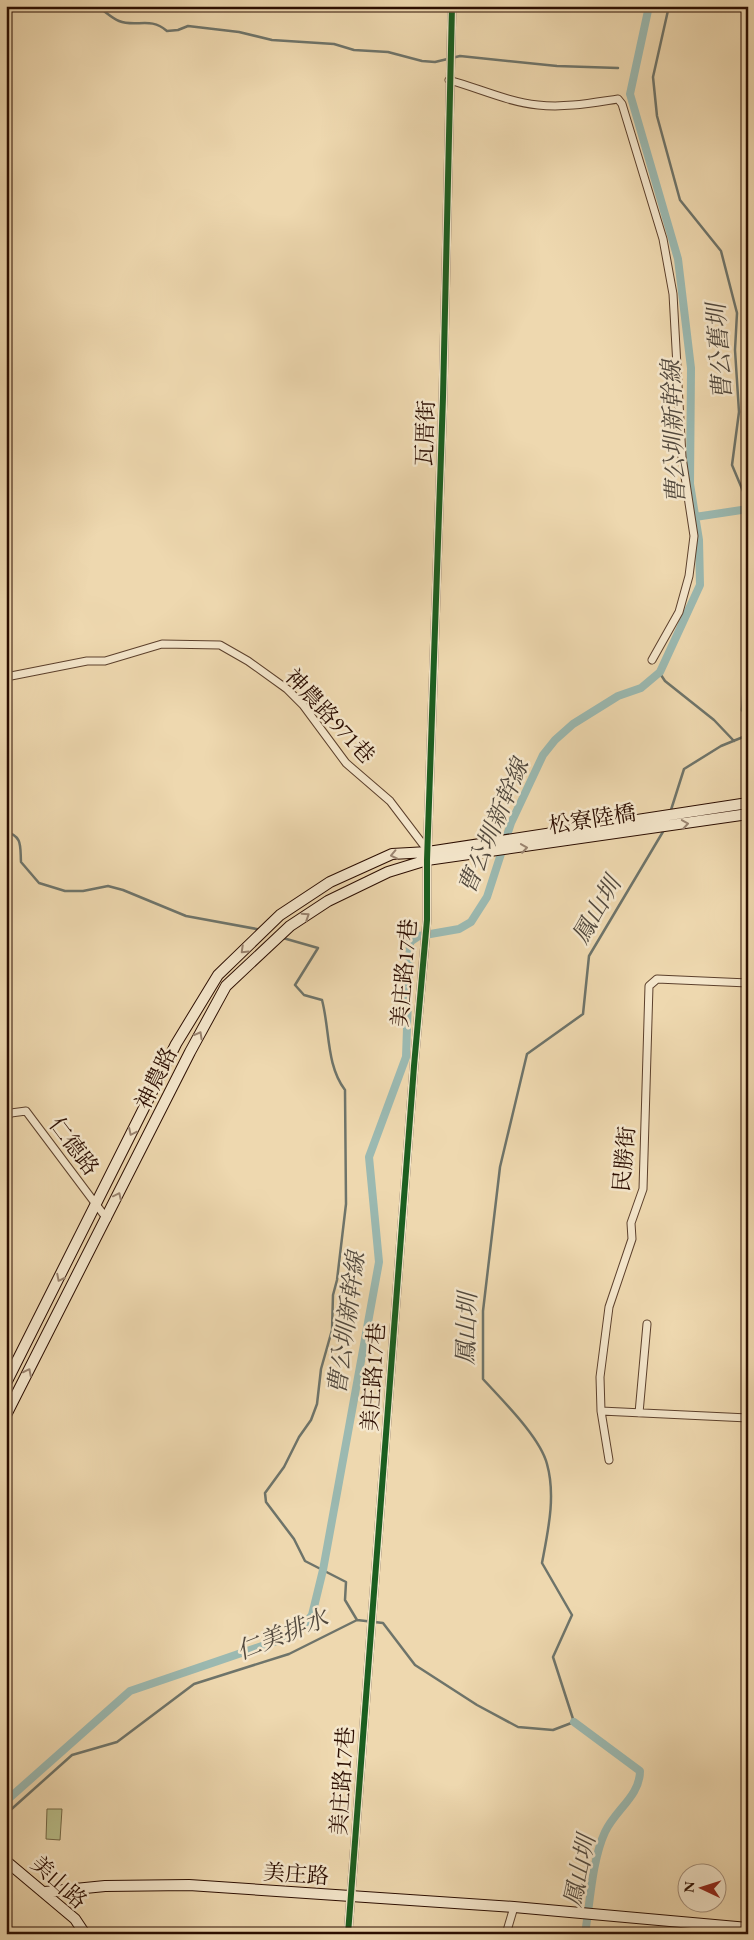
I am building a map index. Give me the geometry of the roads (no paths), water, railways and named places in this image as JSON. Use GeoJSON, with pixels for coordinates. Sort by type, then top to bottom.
{"type":"FeatureCollection","features":[{"type":"Feature","properties":{"kind":"street","name":"瓦厝街"},"geometry":{"type":"LineString","coordinates":[[428,856],[444,397],[452,6]]}},
{"type":"Feature","properties":{"kind":"street"},"geometry":{"type":"LineString","coordinates":[[450,80],[508,99],[537,105],[574,106],[618,100],[622,104],[663,239],[672,294],[682,457],[694,536],[689,576],[679,612],[652,660]]}},
{"type":"Feature","properties":{"kind":"street","name":"神農路971巷"},"geometry":{"type":"LineString","coordinates":[[6,677],[87,661],[105,661],[162,644],[220,645],[248,661],[287,688],[303,705],[346,763],[390,801],[428,856]]}},
{"type":"Feature","properties":{"kind":"street","name":"松寮陸橋"},"geometry":{"type":"LineString","coordinates":[[442,849],[748,803]]}},
{"type":"Feature","properties":{"kind":"street","name":"松寮陸橋"},"geometry":{"type":"LineString","coordinates":[[441,860],[748,814]]}},
{"type":"Feature","properties":{"kind":"street","name":"神農路"},"geometry":{"type":"LineString","coordinates":[[6,1415],[190,1052],[226,986],[290,926],[328,901],[442,849]]}},
{"type":"Feature","properties":{"kind":"street","name":"神農路"},"geometry":{"type":"LineString","coordinates":[[6,1383],[176,1044],[218,975],[280,915],[330,882],[392,854],[428,856],[441,860]]}},
{"type":"Feature","properties":{"kind":"street","name":"美庄路17巷"},"geometry":{"type":"LineString","coordinates":[[348,1934],[414,1066],[426,943],[428,856]]}},
{"type":"Feature","properties":{"kind":"street","name":"民勝街"},"geometry":{"type":"LineString","coordinates":[[609,1460],[601,1411],[600,1377],[609,1307],[632,1240],[631,1223],[643,1189],[649,986],[657,979],[748,983]]}},
{"type":"Feature","properties":{"kind":"street","name":"仁德路"},"geometry":{"type":"LineString","coordinates":[[8,1114],[26,1111],[107,1219]]}},
{"type":"Feature","properties":{"kind":"street"},"geometry":{"type":"LineString","coordinates":[[639,1413],[647,1324]]}},
{"type":"Feature","properties":{"kind":"street"},"geometry":{"type":"LineString","coordinates":[[601,1411],[748,1418]]}},
{"type":"Feature","properties":{"kind":"street","name":"美山路"},"geometry":{"type":"LineString","coordinates":[[6,1861],[75,1919],[85,1934]]}},
{"type":"Feature","properties":{"kind":"street","name":"美庄路"},"geometry":{"type":"LineString","coordinates":[[45,1892],[104,1886],[189,1885],[514,1907],[748,1928]]}},
{"type":"Feature","properties":{"kind":"street"},"geometry":{"type":"LineString","coordinates":[[506,1934],[514,1907]]}},
{"type":"Feature","properties":{"kind":"street"},"geometry":{"type":"LineString","coordinates":[[701,1924],[720,1934]]}},
{"type":"Feature","properties":{"kind":"waterway"},"geometry":{"type":"LineString","coordinates":[[96,6],[119,21],[155,24],[167,31],[178,30],[188,26],[239,32],[272,40],[334,44],[354,50],[388,52],[422,61],[435,62],[460,56],[557,66],[618,68]]}},
{"type":"Feature","properties":{"kind":"waterway","name":"曹公圳新幹線"},"geometry":{"type":"LineString","coordinates":[[6,1801],[130,1691],[297,1634],[312,1615],[323,1570],[379,1262],[369,1157],[406,1057],[410,942],[419,936],[459,929],[471,922],[487,897],[511,823],[543,755],[555,740],[573,724],[618,696],[641,688],[660,672],[700,585],[699,540],[690,484],[691,368],[678,259],[630,94],[649,6]]}},
{"type":"Feature","properties":{"kind":"waterway","name":"曹公舊圳"},"geometry":{"type":"LineString","coordinates":[[669,6],[653,77],[657,116],[680,200],[721,251],[737,313],[735,350],[739,412],[732,465],[748,503]]}},
{"type":"Feature","properties":{"kind":"waterway"},"geometry":{"type":"LineString","coordinates":[[695,517],[748,509]]}},
{"type":"Feature","properties":{"kind":"waterway","name":"曹公舊圳"},"geometry":{"type":"LineString","coordinates":[[748,634],[742,710],[748,720]]}},
{"type":"Feature","properties":{"kind":"waterway"},"geometry":{"type":"LineString","coordinates":[[659,672],[665,681],[714,720],[734,741]]}},
{"type":"Feature","properties":{"kind":"waterway","name":"鳳山圳"},"geometry":{"type":"LineString","coordinates":[[670,813],[684,769],[721,746],[748,735]]}},
{"type":"Feature","properties":{"kind":"waterway","name":"鳳山圳"},"geometry":{"type":"LineString","coordinates":[[6,1814],[72,1755],[117,1742],[194,1684],[289,1654],[357,1620],[383,1623],[415,1665],[477,1705],[518,1727],[553,1730],[574,1722],[553,1657],[572,1615],[542,1563],[549,1526],[550,1476],[543,1453],[537,1442],[510,1408],[483,1379],[483,1311],[500,1167],[527,1054],[583,1014],[589,956],[664,830]]}},
{"type":"Feature","properties":{"kind":"waterway"},"geometry":{"type":"LineString","coordinates":[[6,832],[18,839],[21,862],[39,883],[65,891],[83,891],[108,886],[123,890],[186,916],[262,930]]}},
{"type":"Feature","properties":{"kind":"waterway"},"geometry":{"type":"LineString","coordinates":[[283,938],[318,948],[295,985],[304,995],[322,1000],[331,1058],[345,1090],[346,1204],[337,1280],[333,1295],[332,1330],[321,1369],[317,1404],[311,1420],[299,1437],[284,1467],[265,1493],[266,1502],[294,1539],[305,1561],[346,1582],[345,1600],[357,1620]]}},
{"type":"Feature","properties":{"kind":"waterway","name":"鳳山圳"},"geometry":{"type":"LineString","coordinates":[[574,1722],[640,1771],[636,1788],[609,1824],[601,1843],[594,1868],[585,1934]]}},
{"type":"Feature","properties":{"kind":"water label","name":"仁美排水"},"geometry":{"type":"Point","coordinates":[282,1634]}}]}
